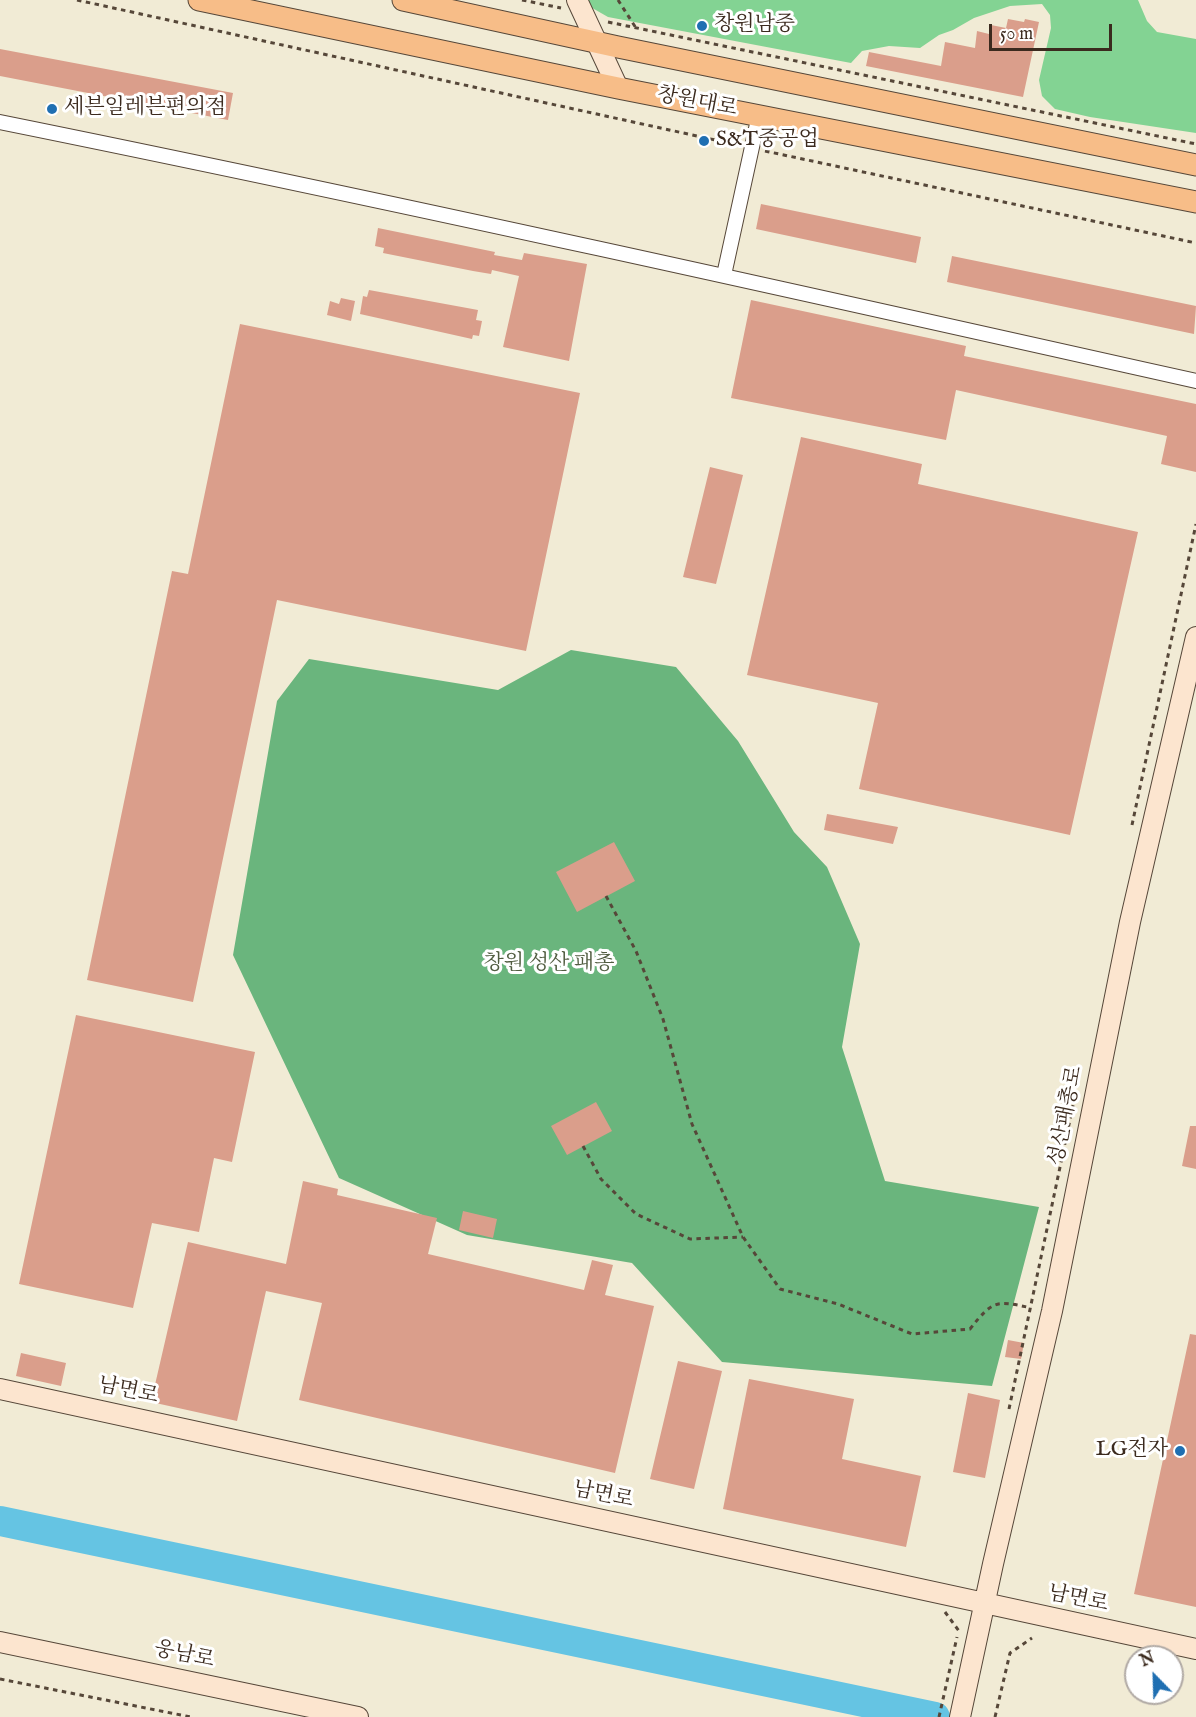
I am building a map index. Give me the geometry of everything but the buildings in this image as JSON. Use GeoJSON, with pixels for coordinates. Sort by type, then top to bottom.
{"type":"FeatureCollection","features":[{"type":"Feature","properties":{"kind":"main road","name":"창원대로"},"geometry":{"type":"LineString","coordinates":[[199,0],[618,88],[1196,202]]}},
{"type":"Feature","properties":{"kind":"main road","name":"창원대로"},"geometry":{"type":"LineString","coordinates":[[403,0],[596,42],[1196,165]]}},
{"type":"Feature","properties":{"kind":"street"},"geometry":{"type":"LineString","coordinates":[[570,4],[596,42],[618,88]]}},
{"type":"Feature","properties":{"kind":"street"},"geometry":{"type":"LineString","coordinates":[[724,275],[759,115]]}},
{"type":"Feature","properties":{"kind":"street"},"geometry":{"type":"LineString","coordinates":[[0,122],[269,177],[724,275],[1196,381]]}},
{"type":"Feature","properties":{"kind":"street","name":"성산패총로"},"geometry":{"type":"LineString","coordinates":[[960,1717],[1052,1311],[1130,922],[1196,637]]}},
{"type":"Feature","properties":{"kind":"street","name":"남면로"},"geometry":{"type":"LineString","coordinates":[[0,1389],[1196,1649]]}},
{"type":"Feature","properties":{"kind":"street","name":"웅남로"},"geometry":{"type":"LineString","coordinates":[[0,1642],[358,1717]]}},
{"type":"Feature","properties":{"kind":"path"},"geometry":{"type":"LineString","coordinates":[[77,0],[1196,243]]}},
{"type":"Feature","properties":{"kind":"path"},"geometry":{"type":"LineString","coordinates":[[522,0],[570,4]]}},
{"type":"Feature","properties":{"kind":"path"},"geometry":{"type":"LineString","coordinates":[[618,0],[636,28]]}},
{"type":"Feature","properties":{"kind":"path"},"geometry":{"type":"LineString","coordinates":[[608,22],[1196,144]]}},
{"type":"Feature","properties":{"kind":"path"},"geometry":{"type":"LineString","coordinates":[[606,896],[636,951],[663,1019],[692,1124],[743,1237],[780,1288],[838,1304],[912,1334],[970,1329],[987,1308],[1007,1302],[1052,1311]]}},
{"type":"Feature","properties":{"kind":"path"},"geometry":{"type":"LineString","coordinates":[[584,1146],[601,1179],[636,1214],[690,1239],[743,1237]]}},
{"type":"Feature","properties":{"kind":"path"},"geometry":{"type":"LineString","coordinates":[[939,1717],[959,1629],[944,1612]]}},
{"type":"Feature","properties":{"kind":"path"},"geometry":{"type":"LineString","coordinates":[[995,1717],[1010,1653],[1032,1638]]}},
{"type":"Feature","properties":{"kind":"path"},"geometry":{"type":"LineString","coordinates":[[0,1679],[191,1717]]}},
{"type":"Feature","properties":{"kind":"green space"},"geometry":{"type":"Polygon","coordinates":[[[585,0],[1138,0],[1147,21],[1157,32],[1196,39],[1196,133],[1090,117],[1055,109],[1042,96],[1039,80],[1051,28],[1050,15],[1042,4],[1010,6],[974,18],[939,35],[920,48],[889,46],[862,51],[851,63],[608,17],[587,5],[585,0]]]}},
{"type":"Feature","properties":{"kind":"green space","name":"창원 성산 패총"},"geometry":{"type":"Polygon","coordinates":[[[571,650],[676,667],[738,741],[794,832],[827,867],[860,944],[842,1047],[885,1181],[1039,1207],[992,1386],[722,1362],[632,1263],[467,1235],[339,1178],[233,955],[277,701],[309,659],[498,690],[571,650]]]}},
{"type":"Feature","properties":{"kind":"waterway"},"geometry":{"type":"LineString","coordinates":[[0,1521],[935,1717]]}},
{"type":"Feature","properties":{"kind":"place","name":"창원남중"},"geometry":{"type":"Point","coordinates":[702,26]}},
{"type":"Feature","properties":{"kind":"place","name":"세븐일레븐편의점"},"geometry":{"type":"Point","coordinates":[52,109]}},
{"type":"Feature","properties":{"kind":"place","name":"S&T중공업"},"geometry":{"type":"Point","coordinates":[704,141]}},
{"type":"Feature","properties":{"kind":"place","name":"LG전자"},"geometry":{"type":"Point","coordinates":[1180,1451]}}]}
